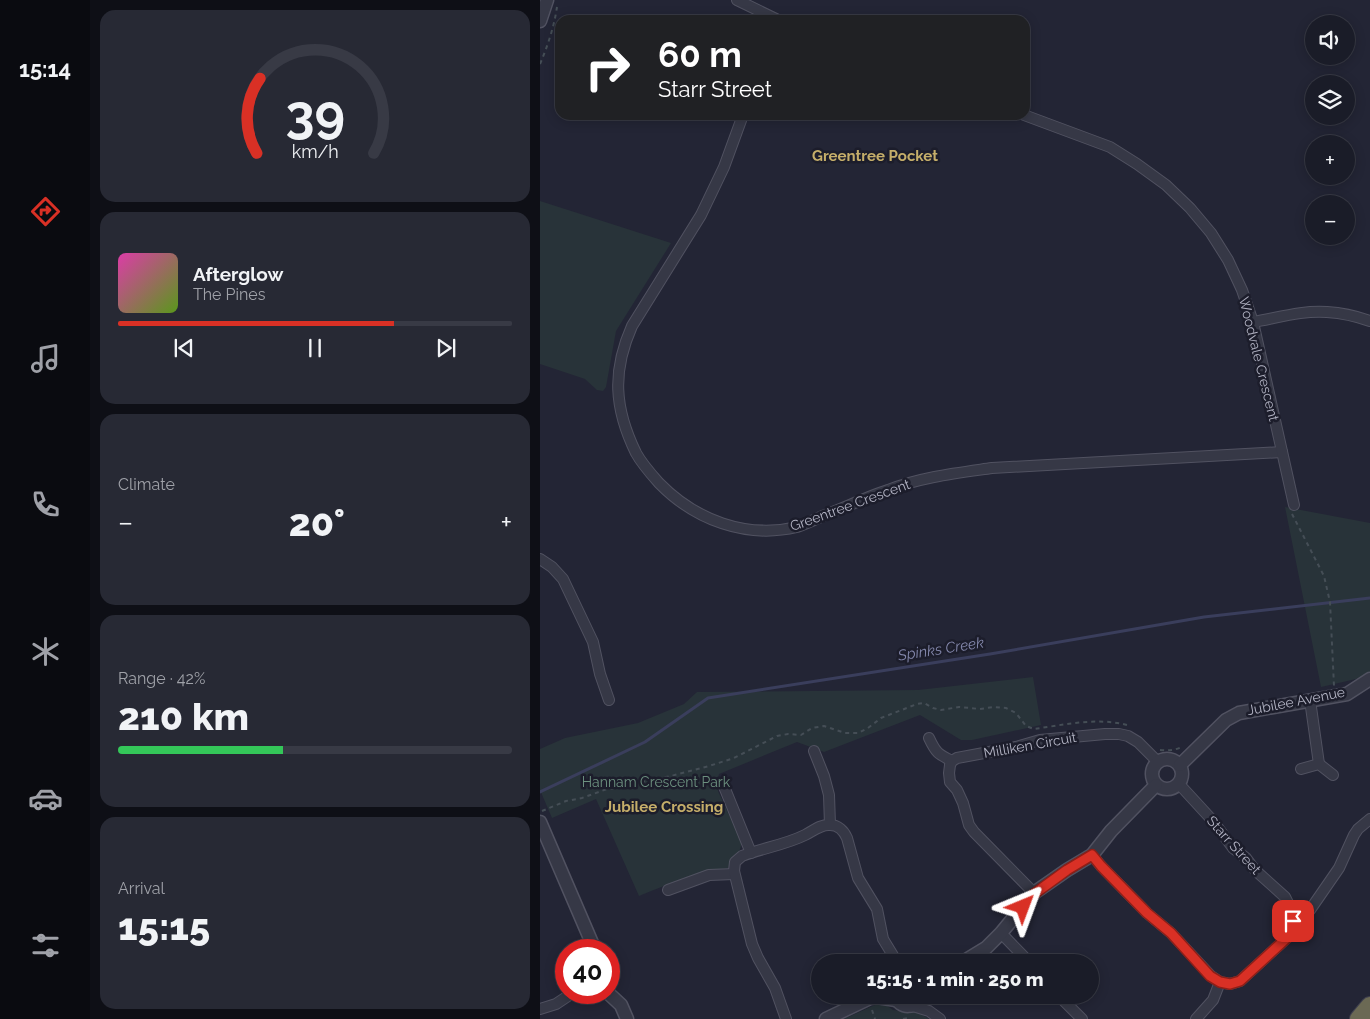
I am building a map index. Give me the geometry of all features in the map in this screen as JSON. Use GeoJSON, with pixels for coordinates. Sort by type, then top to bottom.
{"type":"FeatureCollection","features":[{"type":"Feature","properties":{"kind":"highway"},"geometry":{"type":"LineString","coordinates":[[1359,1019],[1370,1006]]}},
{"type":"Feature","properties":{"kind":"street"},"geometry":{"type":"LineString","coordinates":[[737,0],[768,15]]}},
{"type":"Feature","properties":{"kind":"street"},"geometry":{"type":"LineString","coordinates":[[540,21],[552,1]]}},
{"type":"Feature","properties":{"kind":"street","name":"Woodvale Crescent"},"geometry":{"type":"LineString","coordinates":[[1030,117],[1110,147],[1137,164],[1166,185],[1190,208],[1210,233],[1228,260],[1242,290],[1253,322],[1294,503]]}},
{"type":"Feature","properties":{"kind":"street","name":"Greentree Crescent"},"geometry":{"type":"LineString","coordinates":[[741,120],[724,167],[701,215],[632,326],[624,344],[619,367],[618,391],[622,415],[629,437],[639,458],[669,493],[688,508],[728,526],[752,531],[775,530],[798,526],[889,489],[952,473],[1001,468],[1282,452]]}},
{"type":"Feature","properties":{"kind":"street"},"geometry":{"type":"LineString","coordinates":[[1253,322],[1302,313],[1326,312],[1349,314],[1370,321]]}},
{"type":"Feature","properties":{"kind":"street"},"geometry":{"type":"LineString","coordinates":[[540,559],[563,578],[593,642],[600,674],[609,700]]}},
{"type":"Feature","properties":{"kind":"street","name":"Jubilee Avenue"},"geometry":{"type":"LineString","coordinates":[[1180,765],[1226,720],[1239,713],[1346,694],[1370,678]]}},
{"type":"Feature","properties":{"kind":"street"},"geometry":{"type":"LineString","coordinates":[[1310,700],[1320,764],[1333,775]]}},
{"type":"Feature","properties":{"kind":"street","name":"Milliken Circuit"},"geometry":{"type":"LineString","coordinates":[[952,761],[962,756],[1016,747],[1040,740],[1112,734],[1128,736],[1159,756]]}},
{"type":"Feature","properties":{"kind":"street"},"geometry":{"type":"LineString","coordinates":[[929,738],[934,750],[952,761],[949,773],[950,782],[958,790],[969,825],[1034,894]]}},
{"type":"Feature","properties":{"kind":"street"},"geometry":{"type":"LineString","coordinates":[[814,751],[824,776],[829,796],[830,825]]}},
{"type":"Feature","properties":{"kind":"street"},"geometry":{"type":"LineString","coordinates":[[1159,756],[1180,765],[1182,775],[1178,784],[1170,789],[1160,788],[1153,781],[1152,771],[1159,756]]}},
{"type":"Feature","properties":{"kind":"street"},"geometry":{"type":"LineString","coordinates":[[1301,769],[1320,764]]}},
{"type":"Feature","properties":{"kind":"street"},"geometry":{"type":"LineString","coordinates":[[723,784],[751,853]]}},
{"type":"Feature","properties":{"kind":"street","name":"Starr Street"},"geometry":{"type":"LineString","coordinates":[[1178,784],[1213,821],[1233,848],[1246,858],[1255,870],[1285,897],[1292,917]]}},
{"type":"Feature","properties":{"kind":"street"},"geometry":{"type":"LineString","coordinates":[[976,954],[986,948],[1001,933],[1034,894],[1067,870],[1092,855],[1111,831],[1156,785]]}},
{"type":"Feature","properties":{"kind":"street"},"geometry":{"type":"LineString","coordinates":[[1092,855],[1147,913],[1171,933],[1210,976],[1220,982],[1230,984],[1240,981],[1289,936],[1292,927],[1292,917],[1310,910],[1339,868],[1358,828],[1370,819]]}},
{"type":"Feature","properties":{"kind":"street"},"geometry":{"type":"LineString","coordinates":[[540,822],[590,939]]}},
{"type":"Feature","properties":{"kind":"street"},"geometry":{"type":"LineString","coordinates":[[786,1019],[774,988],[752,944],[734,874],[734,865],[737,860],[751,853],[804,836],[820,827],[830,825],[840,828],[846,834],[858,878],[877,909],[884,939],[893,954]]}},
{"type":"Feature","properties":{"kind":"street"},"geometry":{"type":"LineString","coordinates":[[668,890],[709,875],[734,874]]}},
{"type":"Feature","properties":{"kind":"street"},"geometry":{"type":"LineString","coordinates":[[1001,933],[1021,954]]}},
{"type":"Feature","properties":{"kind":"street"},"geometry":{"type":"LineString","coordinates":[[1196,1019],[1213,1000],[1220,982]]}},
{"type":"Feature","properties":{"kind":"street"},"geometry":{"type":"LineString","coordinates":[[540,1009],[556,1004]]}},
{"type":"Feature","properties":{"kind":"street"},"geometry":{"type":"LineString","coordinates":[[620,1004],[627,1019]]}},
{"type":"Feature","properties":{"kind":"street"},"geometry":{"type":"LineString","coordinates":[[826,1019],[856,1004]]}},
{"type":"Feature","properties":{"kind":"street"},"geometry":{"type":"LineString","coordinates":[[900,1004],[929,1011],[940,1019]]}},
{"type":"Feature","properties":{"kind":"street"},"geometry":{"type":"LineString","coordinates":[[926,1004],[929,1011]]}},
{"type":"Feature","properties":{"kind":"street"},"geometry":{"type":"LineString","coordinates":[[1067,1004],[1082,1019]]}},
{"type":"Feature","properties":{"kind":"path"},"geometry":{"type":"LineString","coordinates":[[540,64],[550,41],[555,21],[552,1]]}},
{"type":"Feature","properties":{"kind":"path"},"geometry":{"type":"LineString","coordinates":[[1294,503],[1287,505],[1324,576],[1330,602],[1334,696]]}},
{"type":"Feature","properties":{"kind":"path"},"geometry":{"type":"LineString","coordinates":[[540,812],[566,801],[582,798],[607,789],[627,787],[734,758],[777,736],[788,734],[801,735],[812,728],[824,726],[845,733],[858,733],[882,718],[924,703],[941,710],[959,707],[980,709],[993,706],[1006,708],[1016,713],[1026,726],[1034,729],[1099,722],[1121,723],[1134,728]]}},
{"type":"Feature","properties":{"kind":"path"},"geometry":{"type":"LineString","coordinates":[[1159,756],[1166,751],[1175,750],[1182,746]]}},
{"type":"Feature","properties":{"kind":"green space"},"geometry":{"type":"Polygon","coordinates":[[[540,201],[671,243],[616,331],[606,387],[603,391],[597,390],[585,379],[540,364],[540,201]]]}},
{"type":"Feature","properties":{"kind":"green space"},"geometry":{"type":"Polygon","coordinates":[[[1285,507],[1370,523],[1370,672],[1356,679],[1321,687],[1285,507]]]}},
{"type":"Feature","properties":{"kind":"green space","name":"Hannam Crescent Park"},"geometry":{"type":"Polygon","coordinates":[[[1033,677],[1041,725],[972,740],[961,740],[920,715],[824,752],[797,742],[719,774],[717,782],[718,791],[741,841],[739,852],[728,868],[683,879],[639,896],[596,799],[552,818],[540,790],[540,749],[565,738],[638,723],[684,704],[697,692],[918,690],[1033,677]]]}},
{"type":"Feature","properties":{"kind":"green space"},"geometry":{"type":"Polygon","coordinates":[[[877,1004],[886,1005],[893,1010],[919,1013],[929,1019],[844,1019],[877,1004]]]}},
{"type":"Feature","properties":{"kind":"waterway","name":"Spinks Creek"},"geometry":{"type":"LineString","coordinates":[[540,792],[645,742],[708,698],[990,654],[1204,617],[1370,598]]}},
{"type":"Feature","properties":{"kind":"district","name":"Greentree Pocket"},"geometry":{"type":"Point","coordinates":[875,156]}},
{"type":"Feature","properties":{"kind":"district","name":"Jubilee Crossing"},"geometry":{"type":"Point","coordinates":[664,807]}},
{"type":"Feature","properties":{"kind":"route"},"geometry":{"type":"LineString","coordinates":[[1023,907],[1034,894],[1067,870],[1092,855],[1147,913],[1171,933],[1210,976],[1220,982],[1230,984],[1240,981],[1289,936],[1293,921]]}}]}
